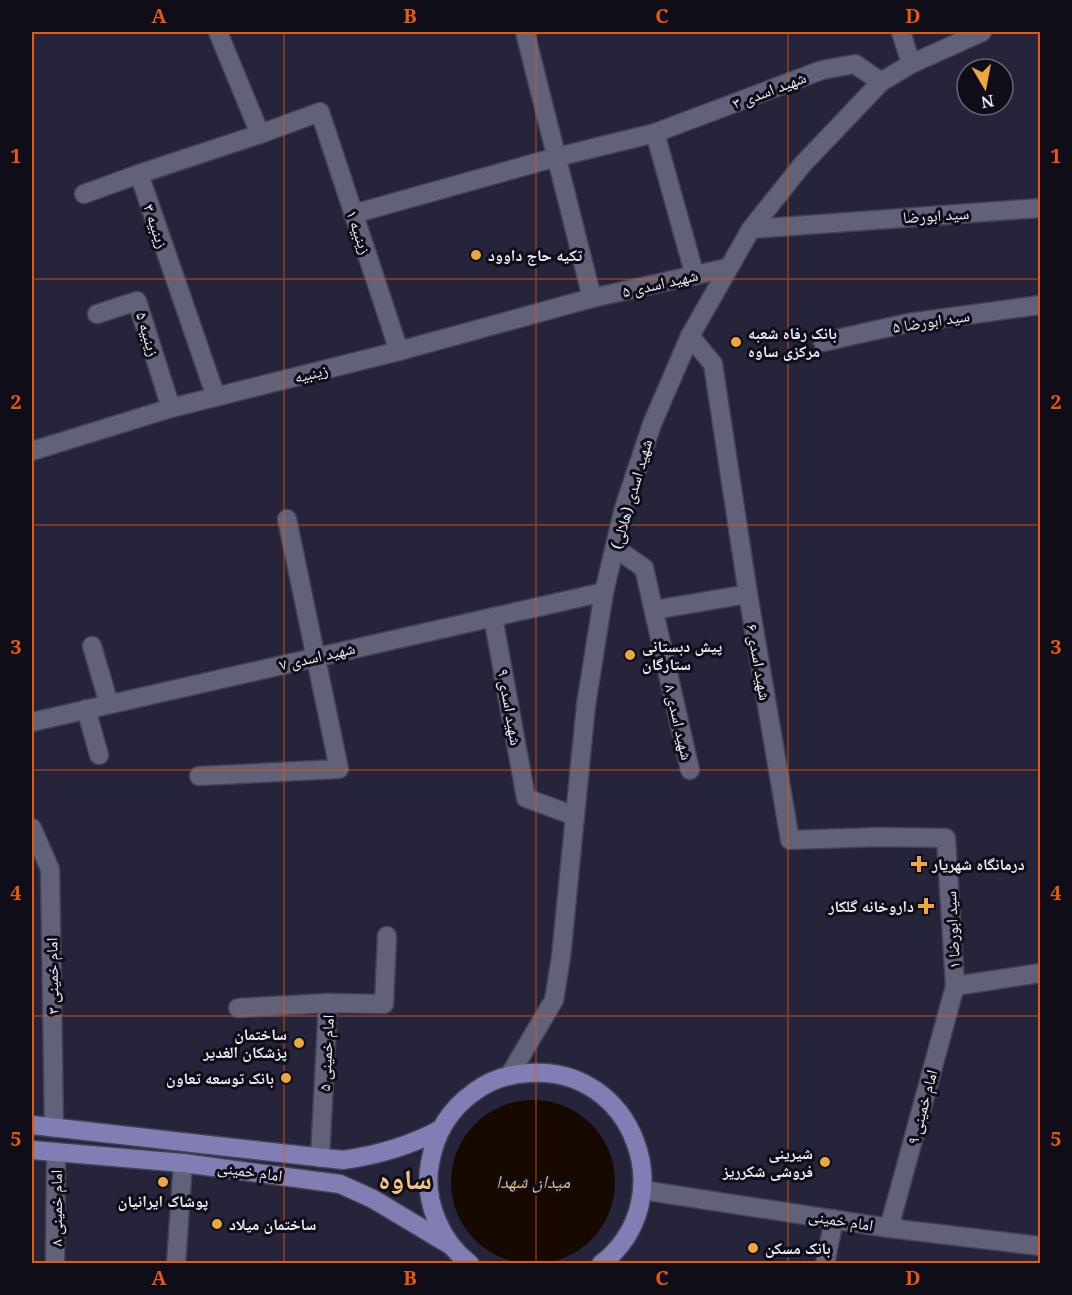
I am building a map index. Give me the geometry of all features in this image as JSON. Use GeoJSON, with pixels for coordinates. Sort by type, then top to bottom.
{"type":"FeatureCollection","features":[{"type":"Feature","properties":{"kind":"main road"},"geometry":{"type":"LineString","coordinates":[[468,1263],[452,1246],[438,1223],[430,1196],[431,1154],[441,1129],[456,1107],[470,1095],[492,1082],[509,1076],[534,1072],[560,1075],[584,1084],[606,1098],[623,1117],[635,1140],[642,1165],[642,1190],[633,1223],[621,1243],[601,1263]]}},
{"type":"Feature","properties":{"kind":"main road","name":"امام خمینی"},"geometry":{"type":"LineString","coordinates":[[32,1125],[343,1160],[401,1148],[441,1129]]}},
{"type":"Feature","properties":{"kind":"main road","name":"امام خمینی"},"geometry":{"type":"LineString","coordinates":[[32,1150],[183,1163],[340,1184],[373,1199],[452,1246]]}},
{"type":"Feature","properties":{"kind":"street"},"geometry":{"type":"LineString","coordinates":[[84,194],[260,134],[218,32]]}},
{"type":"Feature","properties":{"kind":"street"},"geometry":{"type":"LineString","coordinates":[[525,32],[592,298]]}},
{"type":"Feature","properties":{"kind":"street"},"geometry":{"type":"LineString","coordinates":[[901,32],[911,64]]}},
{"type":"Feature","properties":{"kind":"street","name":"شهید اسدی (هلالی)"},"geometry":{"type":"LineString","coordinates":[[509,1076],[554,1000],[561,957],[586,705],[604,592],[624,508],[652,424],[690,336],[751,229],[802,165],[881,82],[911,64],[982,32]]}},
{"type":"Feature","properties":{"kind":"street","name":"شهید اسدی ۳"},"geometry":{"type":"LineString","coordinates":[[353,214],[558,157],[655,133],[822,70],[855,64],[881,82]]}},
{"type":"Feature","properties":{"kind":"street","name":"زینبیه ۱"},"geometry":{"type":"LineString","coordinates":[[260,134],[320,112],[399,351]]}},
{"type":"Feature","properties":{"kind":"street"},"geometry":{"type":"LineString","coordinates":[[655,133],[695,276]]}},
{"type":"Feature","properties":{"kind":"street","name":"زینبیه ۳"},"geometry":{"type":"LineString","coordinates":[[139,174],[216,397]]}},
{"type":"Feature","properties":{"kind":"street","name":"سید ابورضا"},"geometry":{"type":"LineString","coordinates":[[751,229],[1041,208]]}},
{"type":"Feature","properties":{"kind":"street","name":"شهید اسدی ۵"},"geometry":{"type":"LineString","coordinates":[[592,298],[727,268]]}},
{"type":"Feature","properties":{"kind":"street","name":"زینبیه"},"geometry":{"type":"LineString","coordinates":[[32,451],[171,408],[399,351],[592,298]]}},
{"type":"Feature","properties":{"kind":"street","name":"زینبیه ۵"},"geometry":{"type":"LineString","coordinates":[[97,314],[137,301],[171,408]]}},
{"type":"Feature","properties":{"kind":"street","name":"سید ابورضا ۵"},"geometry":{"type":"LineString","coordinates":[[823,342],[908,323],[1041,305]]}},
{"type":"Feature","properties":{"kind":"street","name":"شهید اسدی ۶"},"geometry":{"type":"LineString","coordinates":[[690,336],[713,364],[748,594],[790,840],[877,837],[946,838]]}},
{"type":"Feature","properties":{"kind":"street"},"geometry":{"type":"LineString","coordinates":[[199,776],[339,769],[287,519]]}},
{"type":"Feature","properties":{"kind":"street","name":"شهید اسدی ۸"},"geometry":{"type":"LineString","coordinates":[[615,548],[644,568],[690,770]]}},
{"type":"Feature","properties":{"kind":"street","name":"شهید اسدی ۷"},"geometry":{"type":"LineString","coordinates":[[32,722],[604,592]]}},
{"type":"Feature","properties":{"kind":"street"},"geometry":{"type":"LineString","coordinates":[[654,610],[748,594]]}},
{"type":"Feature","properties":{"kind":"street","name":"شهید اسدی ۹"},"geometry":{"type":"LineString","coordinates":[[493,617],[526,798],[575,816]]}},
{"type":"Feature","properties":{"kind":"street"},"geometry":{"type":"LineString","coordinates":[[92,646],[109,704]]}},
{"type":"Feature","properties":{"kind":"street"},"geometry":{"type":"LineString","coordinates":[[86,710],[99,755]]}},
{"type":"Feature","properties":{"kind":"street","name":"امام خمینی ۳"},"geometry":{"type":"LineString","coordinates":[[32,828],[50,869],[54,1128]]}},
{"type":"Feature","properties":{"kind":"street","name":"سید ابورضا ۱"},"geometry":{"type":"LineString","coordinates":[[946,838],[955,986]]}},
{"type":"Feature","properties":{"kind":"street"},"geometry":{"type":"LineString","coordinates":[[328,1003],[384,1004],[387,936]]}},
{"type":"Feature","properties":{"kind":"street"},"geometry":{"type":"LineString","coordinates":[[955,986],[1041,973]]}},
{"type":"Feature","properties":{"kind":"street","name":"امام خمینی ۹"},"geometry":{"type":"LineString","coordinates":[[889,1228],[955,986]]}},
{"type":"Feature","properties":{"kind":"street","name":"امام خمینی ۵"},"geometry":{"type":"LineString","coordinates":[[238,1008],[328,1003],[320,1158]]}},
{"type":"Feature","properties":{"kind":"street","name":"امام خمینی ۸"},"geometry":{"type":"LineString","coordinates":[[56,1152],[56,1263]]}},
{"type":"Feature","properties":{"kind":"street"},"geometry":{"type":"LineString","coordinates":[[176,1263],[183,1163]]}},
{"type":"Feature","properties":{"kind":"street","name":"امام خمینی"},"geometry":{"type":"LineString","coordinates":[[642,1190],[889,1228],[1041,1246]]}},
{"type":"Feature","properties":{"kind":"street"},"geometry":{"type":"LineString","coordinates":[[825,1263],[834,1219]]}},
{"type":"Feature","properties":{"kind":"water","name":"میدان شهدا"},"geometry":{"type":"Polygon","coordinates":[[[533,1100],[564,1107],[591,1124],[608,1151],[615,1182],[608,1213],[591,1240],[564,1257],[533,1264],[502,1257],[475,1240],[458,1213],[451,1182],[458,1151],[475,1124],[502,1107],[533,1100]]]}},
{"type":"Feature","properties":{"kind":"place","name":"تکیه حاج داوود"},"geometry":{"type":"Point","coordinates":[476,255]}},
{"type":"Feature","properties":{"kind":"place","name":"بانک رفاه شعبه مرکزی ساوه"},"geometry":{"type":"Point","coordinates":[736,342]}},
{"type":"Feature","properties":{"kind":"place","name":"پیش دبستانی ستارگان"},"geometry":{"type":"Point","coordinates":[630,655]}},
{"type":"Feature","properties":{"kind":"place","name":"درمانگاه شهریار"},"geometry":{"type":"Point","coordinates":[919,864]}},
{"type":"Feature","properties":{"kind":"place","name":"داروخانه گلکار"},"geometry":{"type":"Point","coordinates":[926,906]}},
{"type":"Feature","properties":{"kind":"place","name":"ساختمان پزشکان الغدیر"},"geometry":{"type":"Point","coordinates":[299,1043]}},
{"type":"Feature","properties":{"kind":"place","name":"بانک توسعه تعاون"},"geometry":{"type":"Point","coordinates":[286,1078]}},
{"type":"Feature","properties":{"kind":"place","name":"شیرینی فروشی شکرریز"},"geometry":{"type":"Point","coordinates":[825,1162]}},
{"type":"Feature","properties":{"kind":"place","name":"پوشاک ایرانیان"},"geometry":{"type":"Point","coordinates":[163,1182]}},
{"type":"Feature","properties":{"kind":"place","name":"ساختمان میلاد"},"geometry":{"type":"Point","coordinates":[217,1224]}},
{"type":"Feature","properties":{"kind":"place","name":"بانک مسکن"},"geometry":{"type":"Point","coordinates":[753,1248]}},
{"type":"Feature","properties":{"kind":"district","name":"ساوه"},"geometry":{"type":"Point","coordinates":[405,1179]}}]}
